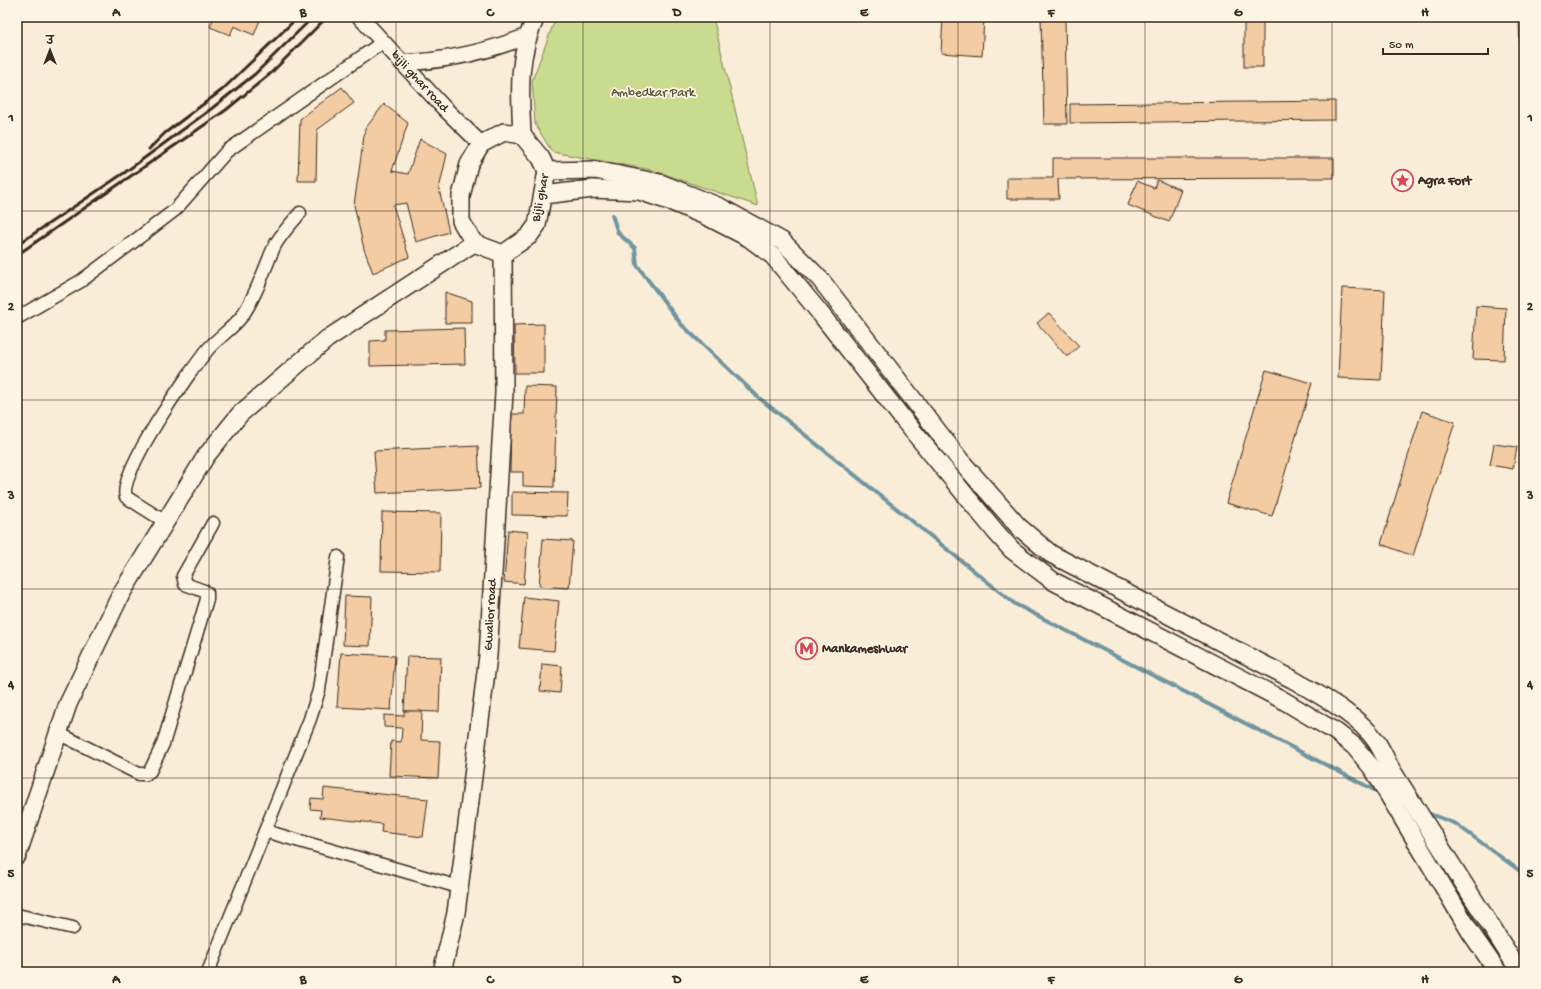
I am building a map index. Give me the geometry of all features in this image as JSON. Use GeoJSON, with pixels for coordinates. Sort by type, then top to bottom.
{"type":"FeatureCollection","features":[{"type":"Feature","properties":{"kind":"main road"},"geometry":{"type":"LineString","coordinates":[[503,254],[474,243],[461,221],[461,196],[469,164],[481,144],[504,132],[522,134],[519,83],[527,36],[536,17]]}},
{"type":"Feature","properties":{"kind":"main road","name":"Bijli ghar"},"geometry":{"type":"LineString","coordinates":[[503,254],[528,236],[537,225],[547,171],[541,158],[522,134]]}},
{"type":"Feature","properties":{"kind":"main road"},"geometry":{"type":"LineString","coordinates":[[547,171],[595,170],[660,183],[720,207],[782,241],[820,279],[960,460],[1019,528],[1036,543],[1051,554],[1292,679],[1324,698],[1366,729],[1376,741],[1452,901],[1470,933],[1498,972]]}},
{"type":"Feature","properties":{"kind":"main road"},"geometry":{"type":"LineString","coordinates":[[543,195],[592,189],[639,191],[672,202],[710,218],[749,238],[773,256],[820,313],[903,419],[995,531],[1022,557],[1053,581],[1281,699],[1336,732],[1354,746],[1468,892],[1520,972]]}},
{"type":"Feature","properties":{"kind":"main road"},"geometry":{"type":"LineString","coordinates":[[17,856],[68,704],[121,594],[164,521],[206,456],[240,414],[327,339],[474,243]]}},
{"type":"Feature","properties":{"kind":"main road","name":"Gwalior road"},"geometry":{"type":"LineString","coordinates":[[442,972],[456,913],[488,656],[504,393],[503,254]]}},
{"type":"Feature","properties":{"kind":"main road"},"geometry":{"type":"LineString","coordinates":[[1022,557],[1036,543]]}},
{"type":"Feature","properties":{"kind":"main road"},"geometry":{"type":"LineString","coordinates":[[1281,699],[1292,679]]}},
{"type":"Feature","properties":{"kind":"main road"},"geometry":{"type":"LineString","coordinates":[[1452,901],[1468,892]]}},
{"type":"Feature","properties":{"kind":"street","name":"bijli ghar road"},"geometry":{"type":"LineString","coordinates":[[360,17],[402,63],[481,144]]}},
{"type":"Feature","properties":{"kind":"street"},"geometry":{"type":"LineString","coordinates":[[402,63],[433,61],[501,46],[527,36]]}},
{"type":"Feature","properties":{"kind":"street"},"geometry":{"type":"LineString","coordinates":[[17,318],[81,281],[137,240],[175,210],[227,151],[383,42]]}},
{"type":"Feature","properties":{"kind":"street"},"geometry":{"type":"LineString","coordinates":[[164,521],[126,497],[124,493],[126,484],[146,440],[158,420],[209,349],[242,316],[274,247],[300,213]]}},
{"type":"Feature","properties":{"kind":"street"},"geometry":{"type":"LineString","coordinates":[[58,733],[139,774],[146,774],[150,771],[163,744],[207,599],[207,593],[185,584],[183,576],[213,523]]}},
{"type":"Feature","properties":{"kind":"street"},"geometry":{"type":"LineString","coordinates":[[208,972],[226,923],[310,719],[319,690],[338,557]]}},
{"type":"Feature","properties":{"kind":"street"},"geometry":{"type":"LineString","coordinates":[[265,831],[459,887]]}},
{"type":"Feature","properties":{"kind":"street"},"geometry":{"type":"LineString","coordinates":[[17,915],[73,928]]}},
{"type":"Feature","properties":{"kind":"green space","name":"Ambedkar Park"},"geometry":{"type":"Polygon","coordinates":[[[556,17],[713,17],[758,206],[652,170],[552,152],[535,124],[532,81],[556,17]]]}},
{"type":"Feature","properties":{"kind":"building"},"geometry":{"type":"Polygon","coordinates":[[[214,17],[252,17],[260,20],[254,35],[234,26],[230,35],[210,27],[214,17]]]}},
{"type":"Feature","properties":{"kind":"building"},"geometry":{"type":"Polygon","coordinates":[[[943,17],[984,17],[982,56],[941,53],[943,17]]]}},
{"type":"Feature","properties":{"kind":"building"},"geometry":{"type":"Polygon","coordinates":[[[1041,17],[1065,17],[1067,124],[1044,124],[1041,17]]]}},
{"type":"Feature","properties":{"kind":"building"},"geometry":{"type":"Polygon","coordinates":[[[1244,17],[1263,17],[1263,67],[1244,67],[1244,17]]]}},
{"type":"Feature","properties":{"kind":"building"},"geometry":{"type":"Polygon","coordinates":[[[1519,17],[1524,17],[1524,60],[1520,60],[1519,17]]]}},
{"type":"Feature","properties":{"kind":"building"},"geometry":{"type":"Polygon","coordinates":[[[342,87],[354,103],[317,130],[316,181],[298,181],[300,119],[342,87]]]}},
{"type":"Feature","properties":{"kind":"building"},"geometry":{"type":"Polygon","coordinates":[[[1335,101],[1335,120],[1070,123],[1070,104],[1335,101]]]}},
{"type":"Feature","properties":{"kind":"building"},"geometry":{"type":"Polygon","coordinates":[[[384,104],[408,123],[392,171],[408,174],[420,139],[447,154],[439,189],[449,232],[416,242],[406,203],[393,205],[409,257],[373,273],[364,249],[354,205],[365,129],[384,104]]]}},
{"type":"Feature","properties":{"kind":"building"},"geometry":{"type":"Polygon","coordinates":[[[1053,158],[1334,158],[1334,178],[1058,179],[1059,199],[1007,199],[1007,178],[1053,178],[1053,158]]]}},
{"type":"Feature","properties":{"kind":"building"},"geometry":{"type":"Polygon","coordinates":[[[1157,180],[1181,190],[1169,222],[1128,205],[1137,181],[1154,188],[1157,180]]]}},
{"type":"Feature","properties":{"kind":"building"},"geometry":{"type":"Polygon","coordinates":[[[1342,288],[1385,290],[1381,380],[1338,378],[1342,288]]]}},
{"type":"Feature","properties":{"kind":"building"},"geometry":{"type":"Polygon","coordinates":[[[445,292],[472,301],[472,323],[445,323],[445,292]]]}},
{"type":"Feature","properties":{"kind":"building"},"geometry":{"type":"Polygon","coordinates":[[[1476,306],[1506,308],[1504,360],[1473,359],[1476,306]]]}},
{"type":"Feature","properties":{"kind":"building"},"geometry":{"type":"Polygon","coordinates":[[[1049,313],[1079,346],[1067,357],[1037,323],[1049,313]]]}},
{"type":"Feature","properties":{"kind":"building"},"geometry":{"type":"Polygon","coordinates":[[[544,324],[544,373],[515,373],[514,325],[544,324]]]}},
{"type":"Feature","properties":{"kind":"building"},"geometry":{"type":"Polygon","coordinates":[[[464,328],[465,364],[370,366],[370,341],[385,340],[385,330],[464,328]]]}},
{"type":"Feature","properties":{"kind":"building"},"geometry":{"type":"Polygon","coordinates":[[[1266,370],[1312,383],[1272,516],[1226,503],[1266,370]]]}},
{"type":"Feature","properties":{"kind":"building"},"geometry":{"type":"Polygon","coordinates":[[[525,386],[557,387],[554,487],[523,486],[523,472],[510,472],[511,414],[524,414],[525,386]]]}},
{"type":"Feature","properties":{"kind":"building"},"geometry":{"type":"Polygon","coordinates":[[[1422,411],[1455,422],[1413,556],[1381,544],[1422,411]]]}},
{"type":"Feature","properties":{"kind":"building"},"geometry":{"type":"Polygon","coordinates":[[[1494,444],[1517,447],[1513,469],[1490,465],[1494,444]]]}},
{"type":"Feature","properties":{"kind":"building"},"geometry":{"type":"Polygon","coordinates":[[[478,446],[480,488],[377,493],[374,451],[478,446]]]}},
{"type":"Feature","properties":{"kind":"building"},"geometry":{"type":"Polygon","coordinates":[[[512,492],[568,493],[567,516],[512,515],[512,492]]]}},
{"type":"Feature","properties":{"kind":"building"},"geometry":{"type":"Polygon","coordinates":[[[382,512],[441,513],[440,572],[381,571],[382,512]]]}},
{"type":"Feature","properties":{"kind":"building"},"geometry":{"type":"Polygon","coordinates":[[[508,530],[528,532],[524,584],[504,582],[508,530]]]}},
{"type":"Feature","properties":{"kind":"building"},"geometry":{"type":"Polygon","coordinates":[[[543,539],[573,541],[569,588],[539,586],[543,539]]]}},
{"type":"Feature","properties":{"kind":"building"},"geometry":{"type":"Polygon","coordinates":[[[345,596],[372,597],[370,646],[343,645],[345,596]]]}},
{"type":"Feature","properties":{"kind":"building"},"geometry":{"type":"Polygon","coordinates":[[[524,597],[559,601],[554,651],[519,648],[524,597]]]}},
{"type":"Feature","properties":{"kind":"building"},"geometry":{"type":"Polygon","coordinates":[[[341,653],[395,656],[391,710],[337,707],[341,653]]]}},
{"type":"Feature","properties":{"kind":"building"},"geometry":{"type":"Polygon","coordinates":[[[407,656],[441,657],[439,712],[404,711],[407,656]]]}},
{"type":"Feature","properties":{"kind":"building"},"geometry":{"type":"Polygon","coordinates":[[[542,664],[562,666],[560,693],[540,691],[542,664]]]}},
{"type":"Feature","properties":{"kind":"building"},"geometry":{"type":"Polygon","coordinates":[[[404,711],[422,711],[421,740],[440,741],[438,778],[389,776],[391,741],[401,742],[402,728],[384,727],[384,715],[404,716],[404,711]]]}},
{"type":"Feature","properties":{"kind":"building"},"geometry":{"type":"Polygon","coordinates":[[[324,788],[428,799],[423,837],[381,832],[382,824],[320,817],[321,810],[310,809],[311,798],[323,799],[324,788]]]}},
{"type":"Feature","properties":{"kind":"waterway"},"geometry":{"type":"LineString","coordinates":[[612,215],[618,233],[635,248],[637,265],[681,324],[758,397],[1015,604],[1382,794]]}},
{"type":"Feature","properties":{"kind":"waterway"},"geometry":{"type":"LineString","coordinates":[[1425,812],[1456,824],[1524,874]]}},
{"type":"Feature","properties":{"kind":"railway"},"geometry":{"type":"LineString","coordinates":[[149,149],[165,133],[222,90],[298,17]]}},
{"type":"Feature","properties":{"kind":"railway"},"geometry":{"type":"LineString","coordinates":[[17,245],[124,173],[211,109],[255,74],[313,17]]}},
{"type":"Feature","properties":{"kind":"railway"},"geometry":{"type":"LineString","coordinates":[[17,255],[226,110],[270,74],[327,17]]}},
{"type":"Feature","properties":{"kind":"place","name":"Agra Fort"},"geometry":{"type":"Point","coordinates":[1402,181]}},
{"type":"Feature","properties":{"kind":"place","name":"Mankameshwar"},"geometry":{"type":"Point","coordinates":[807,649]}}]}
